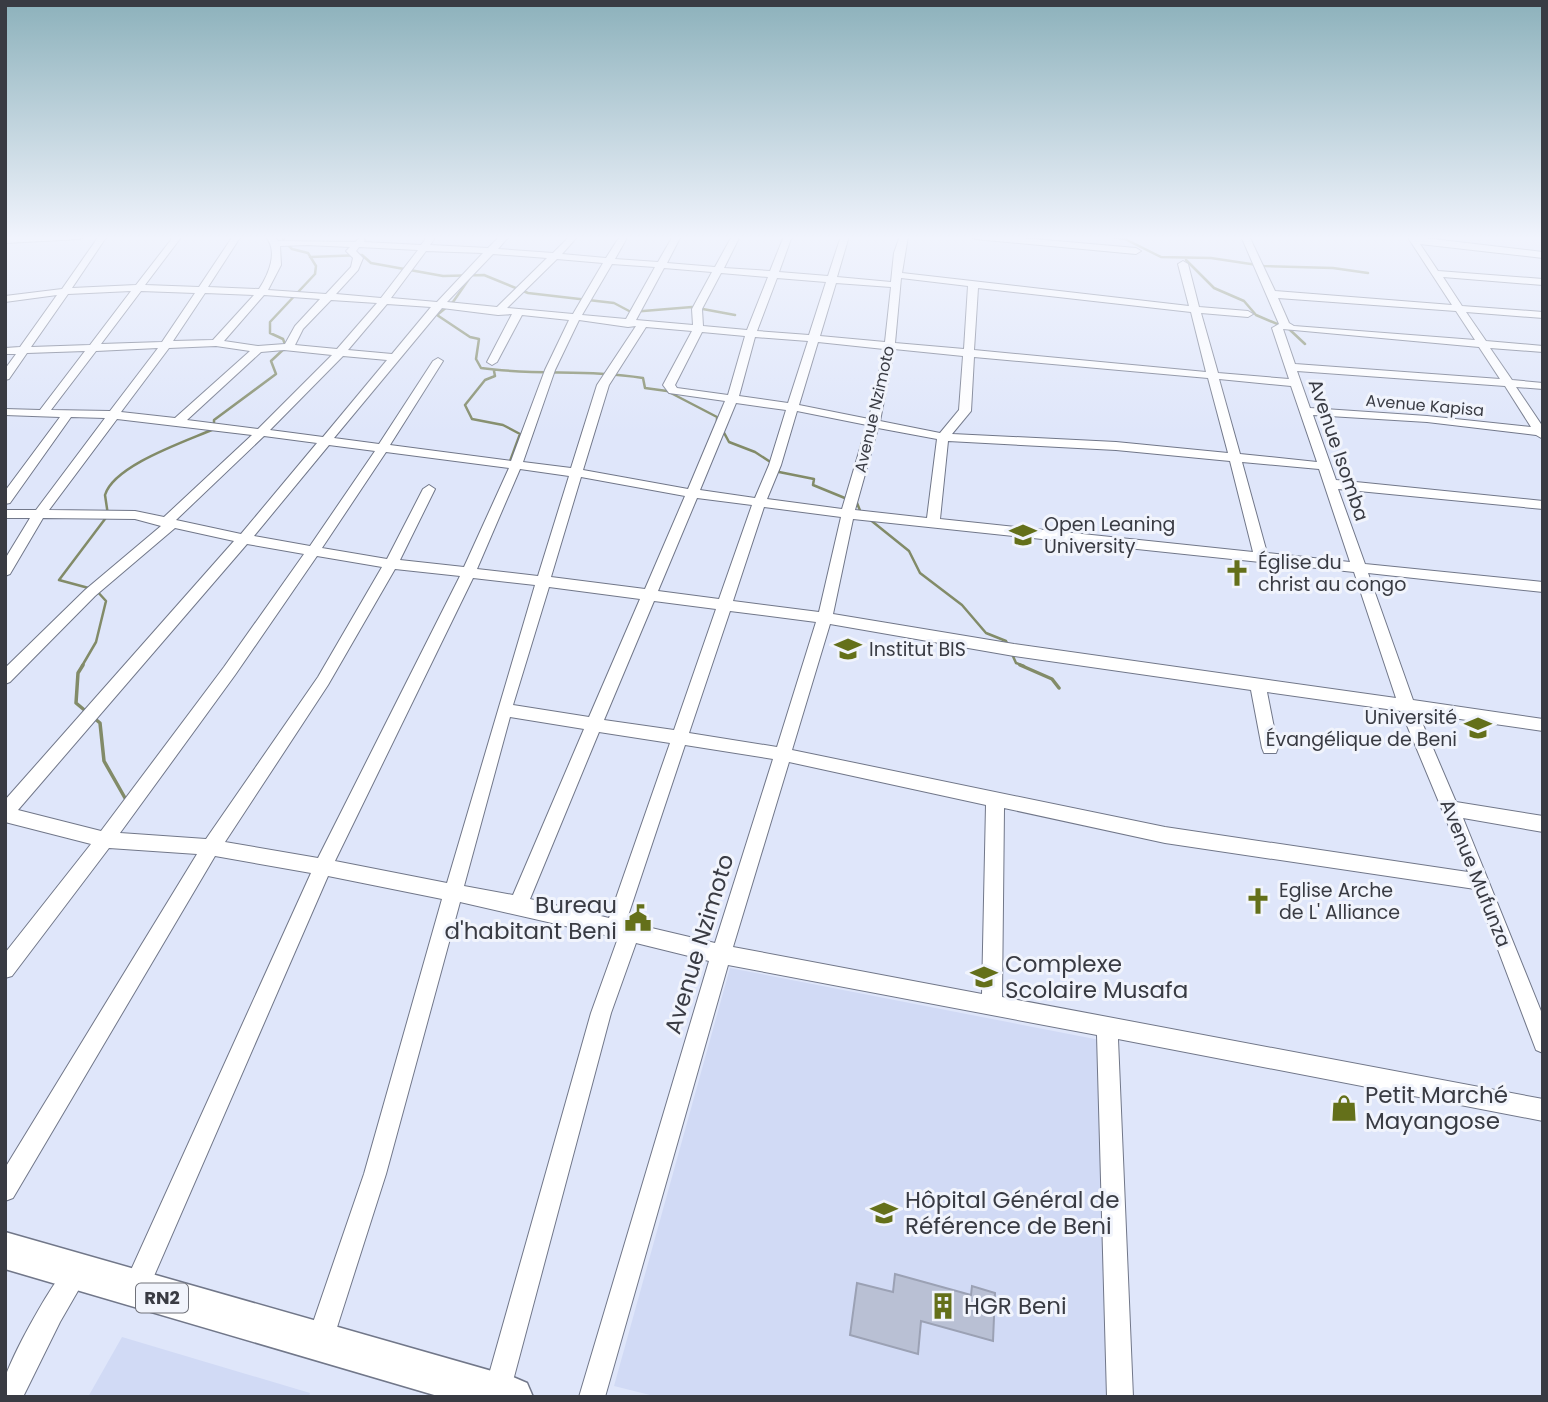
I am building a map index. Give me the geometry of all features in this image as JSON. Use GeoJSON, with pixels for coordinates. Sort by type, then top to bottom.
{"type":"FeatureCollection","features":[{"type":"Feature","properties":{"kind":"highway","name":"RN2"},"geometry":{"type":"LineString","coordinates":[[5,1250],[319,1343],[505,1394]]}},
{"type":"Feature","properties":{"kind":"street"},"geometry":{"type":"LineString","coordinates":[[5,377],[59,301]]}},
{"type":"Feature","properties":{"kind":"street"},"geometry":{"type":"LineString","coordinates":[[43,413],[126,301]]}},
{"type":"Feature","properties":{"kind":"street"},"geometry":{"type":"LineString","coordinates":[[5,571],[39,515],[195,301]]}},
{"type":"Feature","properties":{"kind":"street"},"geometry":{"type":"LineString","coordinates":[[216,343],[253,301]]}},
{"type":"Feature","properties":{"kind":"street"},"geometry":{"type":"LineString","coordinates":[[288,348],[299,328],[325,301]]}},
{"type":"Feature","properties":{"kind":"street"},"geometry":{"type":"LineString","coordinates":[[360,301],[446,306],[642,326],[815,338],[1294,383]]}},
{"type":"Feature","properties":{"kind":"street"},"geometry":{"type":"LineString","coordinates":[[449,301],[396,358],[244,539],[5,813],[107,840],[211,847],[323,867],[518,905],[721,954],[1107,1029],[1318,1065],[1543,1110]]}},
{"type":"Feature","properties":{"kind":"street"},"geometry":{"type":"LineString","coordinates":[[498,312],[506,301]]}},
{"type":"Feature","properties":{"kind":"street"},"geometry":{"type":"LineString","coordinates":[[135,1290],[323,867],[469,572],[516,465],[550,371],[585,301]]}},
{"type":"Feature","properties":{"kind":"street"},"geometry":{"type":"LineString","coordinates":[[628,324],[640,301]]}},
{"type":"Feature","properties":{"kind":"street"},"geometry":{"type":"LineString","coordinates":[[700,301],[697,308],[698,330],[669,385],[673,391],[793,407],[943,437],[1116,446],[1324,466]]}},
{"type":"Feature","properties":{"kind":"street"},"geometry":{"type":"LineString","coordinates":[[518,905],[647,594],[733,397],[751,333],[764,301]]}},
{"type":"Feature","properties":{"kind":"street"},"geometry":{"type":"LineString","coordinates":[[505,1394],[601,1013],[678,738],[827,301]]}},
{"type":"Feature","properties":{"kind":"street","name":"Avenue Nzimoto"},"geometry":{"type":"LineString","coordinates":[[592,1397],[721,954],[825,618],[850,506],[874,422],[890,345],[895,301]]}},
{"type":"Feature","properties":{"kind":"street"},"geometry":{"type":"LineString","coordinates":[[933,521],[943,437],[965,411],[972,301]]}},
{"type":"Feature","properties":{"kind":"street"},"geometry":{"type":"LineString","coordinates":[[1116,301],[1248,314]]}},
{"type":"Feature","properties":{"kind":"street"},"geometry":{"type":"LineString","coordinates":[[1192,301],[1262,559]]}},
{"type":"Feature","properties":{"kind":"street","name":"Avenue Isomba"},"geometry":{"type":"LineString","coordinates":[[1273,301],[1284,326],[1277,328],[1294,383],[1332,484],[1406,704]]}},
{"type":"Feature","properties":{"kind":"street"},"geometry":{"type":"LineString","coordinates":[[1364,301],[1543,315]]}},
{"type":"Feature","properties":{"kind":"street"},"geometry":{"type":"LineString","coordinates":[[1454,301],[1542,434]]}},
{"type":"Feature","properties":{"kind":"street"},"geometry":{"type":"LineString","coordinates":[[5,678],[93,590],[168,524],[261,434],[340,352],[382,303]]}},
{"type":"Feature","properties":{"kind":"street"},"geometry":{"type":"LineString","coordinates":[[492,362],[518,313]]}},
{"type":"Feature","properties":{"kind":"street"},"geometry":{"type":"LineString","coordinates":[[319,1343],[375,1174],[504,710],[542,581],[579,473],[603,385],[642,326]]}},
{"type":"Feature","properties":{"kind":"street"},"geometry":{"type":"LineString","coordinates":[[1284,326],[1292,329],[1482,346],[1543,349]]}},
{"type":"Feature","properties":{"kind":"street"},"geometry":{"type":"LineString","coordinates":[[5,351],[216,343],[258,349],[288,348],[396,358]]}},
{"type":"Feature","properties":{"kind":"street"},"geometry":{"type":"LineString","coordinates":[[178,422],[258,349]]}},
{"type":"Feature","properties":{"kind":"street"},"geometry":{"type":"LineString","coordinates":[[5,969],[107,840],[316,551],[438,361]]}},
{"type":"Feature","properties":{"kind":"street"},"geometry":{"type":"LineString","coordinates":[[1289,367],[1543,386]]}},
{"type":"Feature","properties":{"kind":"street","name":"Avenue Kapisa"},"geometry":{"type":"LineString","coordinates":[[1304,411],[1427,419],[1542,434]]}},
{"type":"Feature","properties":{"kind":"street"},"geometry":{"type":"LineString","coordinates":[[5,412],[114,415],[178,422],[324,443],[579,473],[759,503],[850,506],[933,521],[1262,559],[1543,587]]}},
{"type":"Feature","properties":{"kind":"street"},"geometry":{"type":"LineString","coordinates":[[6,498],[68,414]]}},
{"type":"Feature","properties":{"kind":"street"},"geometry":{"type":"LineString","coordinates":[[1332,484],[1543,505]]}},
{"type":"Feature","properties":{"kind":"street"},"geometry":{"type":"LineString","coordinates":[[5,1190],[211,847],[323,681],[391,564],[429,489]]}},
{"type":"Feature","properties":{"kind":"street"},"geometry":{"type":"LineString","coordinates":[[5,514],[109,514],[391,564],[825,618],[1009,650],[1543,725]]}},
{"type":"Feature","properties":{"kind":"street"},"geometry":{"type":"LineString","coordinates":[[1258,685],[1270,748]]}},
{"type":"Feature","properties":{"kind":"street","name":"Avenue Mufunza"},"geometry":{"type":"LineString","coordinates":[[1406,704],[1481,882],[1543,1042]]}},
{"type":"Feature","properties":{"kind":"street"},"geometry":{"type":"LineString","coordinates":[[504,710],[781,754],[1164,835],[1481,882]]}},
{"type":"Feature","properties":{"kind":"street"},"geometry":{"type":"LineString","coordinates":[[992,1006],[995,798]]}},
{"type":"Feature","properties":{"kind":"street"},"geometry":{"type":"LineString","coordinates":[[1449,808],[1543,824]]}},
{"type":"Feature","properties":{"kind":"street"},"geometry":{"type":"LineString","coordinates":[[1107,1029],[1120,1397]]}},
{"type":"Feature","properties":{"kind":"street"},"geometry":{"type":"LineString","coordinates":[[9,1397],[78,1270]]}},
{"type":"Feature","properties":{"kind":"shaded area","name":"Hôpital Général de Référence de Beni"},"geometry":{"type":"Polygon","coordinates":[[[730,968],[1100,1040],[1110,1397],[658,1397],[614,1386],[730,968]]]}},
{"type":"Feature","properties":{"kind":"shaded area"},"geometry":{"type":"Polygon","coordinates":[[[122,1337],[310,1393],[309,1397],[88,1397],[122,1337]]]}},
{"type":"Feature","properties":{"kind":"building","name":"HGR Beni"},"geometry":{"type":"Polygon","coordinates":[[[895,1274],[971,1295],[972,1286],[995,1293],[993,1341],[921,1321],[918,1354],[850,1335],[857,1283],[893,1292],[895,1274]]]}},
{"type":"Feature","properties":{"kind":"waterway"},"geometry":{"type":"LineString","coordinates":[[82,666],[96,642],[106,601],[96,590],[59,580],[108,515],[105,495],[111,484],[136,464],[214,429],[214,420],[276,374],[271,361],[286,347],[283,339],[270,333],[270,322],[289,301]]}},
{"type":"Feature","properties":{"kind":"waterway"},"geometry":{"type":"LineString","coordinates":[[453,301],[437,315],[470,337],[479,339],[476,359],[481,368],[643,378],[645,388],[667,391],[717,417],[717,424]]}},
{"type":"Feature","properties":{"kind":"waterway"},"geometry":{"type":"LineString","coordinates":[[600,301],[614,303],[631,312],[692,307],[735,315]]}},
{"type":"Feature","properties":{"kind":"waterway"},"geometry":{"type":"LineString","coordinates":[[1244,301],[1256,315],[1289,329],[1305,344]]}},
{"type":"Feature","properties":{"kind":"waterway"},"geometry":{"type":"LineString","coordinates":[[494,371],[495,376],[485,380],[465,405],[472,419],[503,425],[520,434],[509,464]]}},
{"type":"Feature","properties":{"kind":"waterway"},"geometry":{"type":"LineString","coordinates":[[722,429],[729,442],[755,452],[778,467],[779,472],[814,479],[813,485],[857,503],[861,513]]}},
{"type":"Feature","properties":{"kind":"waterway"},"geometry":{"type":"LineString","coordinates":[[868,518],[909,551],[920,573],[962,605],[986,633],[1006,641],[1009,647]]}},
{"type":"Feature","properties":{"kind":"waterway"},"geometry":{"type":"LineString","coordinates":[[1012,654],[1016,663],[1024,666]]}},
{"type":"Feature","properties":{"kind":"waterway"},"geometry":{"type":"LineString","coordinates":[[83,665],[78,673],[76,703],[88,713]]}},
{"type":"Feature","properties":{"kind":"waterway"},"geometry":{"type":"LineString","coordinates":[[1020,665],[1052,679],[1059,688]]}},
{"type":"Feature","properties":{"kind":"waterway"},"geometry":{"type":"LineString","coordinates":[[94,718],[100,723],[104,761],[125,798]]}},
{"type":"Feature","properties":{"kind":"place","name":"Open Leaning University"},"geometry":{"type":"Point","coordinates":[1023,535]}},
{"type":"Feature","properties":{"kind":"place","name":"Église du christ au congo"},"geometry":{"type":"Point","coordinates":[1237,573]}},
{"type":"Feature","properties":{"kind":"place","name":"Institut BIS"},"geometry":{"type":"Point","coordinates":[848,649]}},
{"type":"Feature","properties":{"kind":"place","name":"Université Évangélique de Beni"},"geometry":{"type":"Point","coordinates":[1478,728]}},
{"type":"Feature","properties":{"kind":"place","name":"Eglise Arche de L' Alliance"},"geometry":{"type":"Point","coordinates":[1258,901]}},
{"type":"Feature","properties":{"kind":"place","name":"Bureau d'habitant Beni"},"geometry":{"type":"Point","coordinates":[638,918]}},
{"type":"Feature","properties":{"kind":"place","name":"Complexe Scolaire Musafa"},"geometry":{"type":"Point","coordinates":[984,977]}},
{"type":"Feature","properties":{"kind":"place","name":"Petit Marché Mayangose"},"geometry":{"type":"Point","coordinates":[1344,1108]}},
{"type":"Feature","properties":{"kind":"place","name":"Hôpital Général de Référence de Beni"},"geometry":{"type":"Point","coordinates":[884,1213]}},
{"type":"Feature","properties":{"kind":"place","name":"HGR Beni"},"geometry":{"type":"Point","coordinates":[943,1306]}}]}
